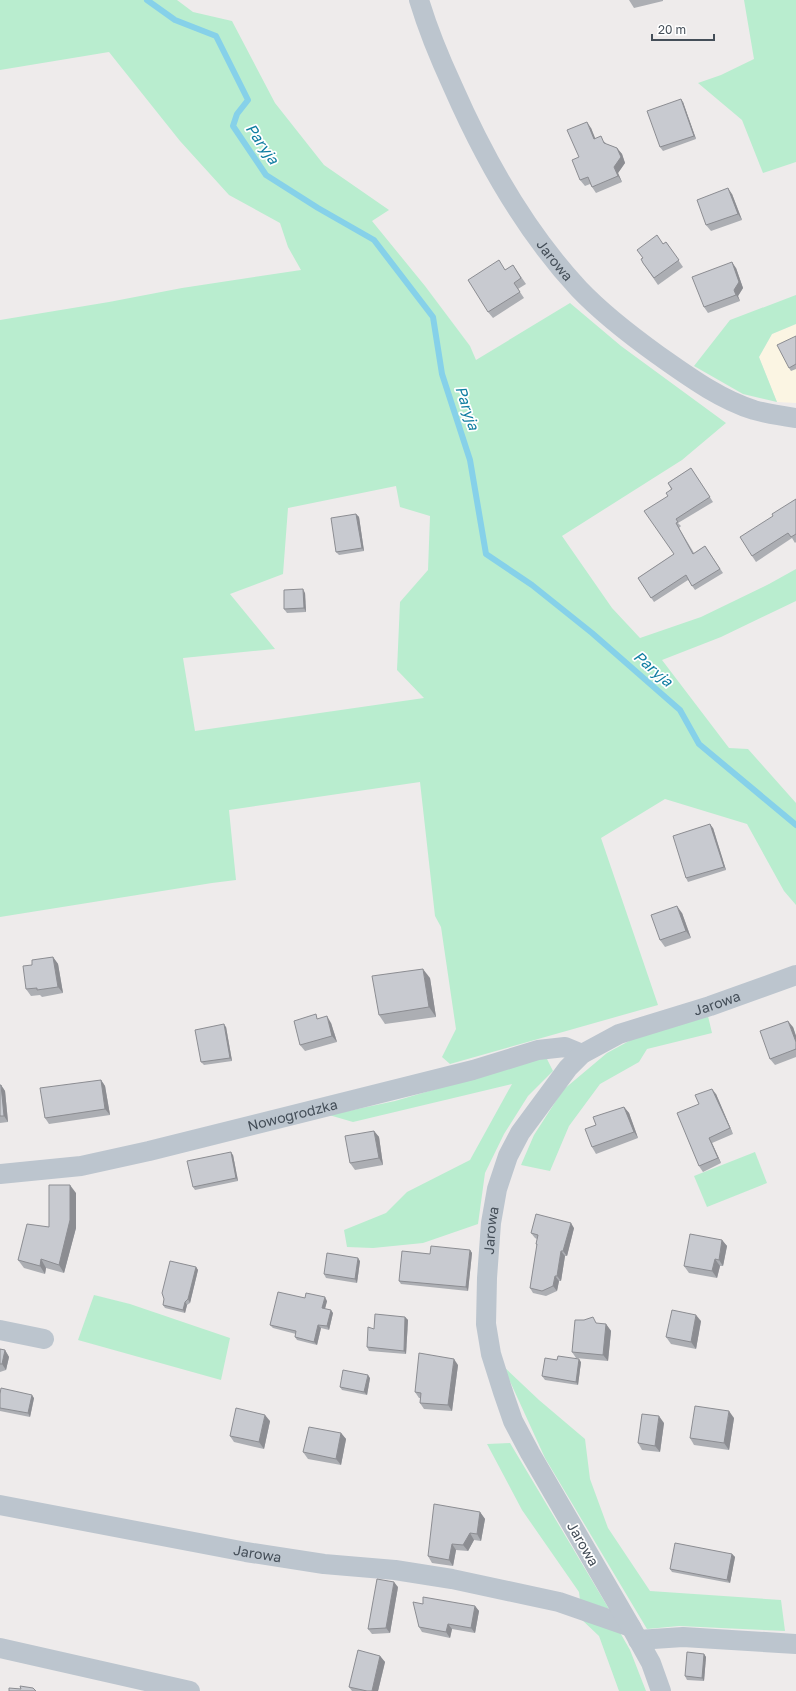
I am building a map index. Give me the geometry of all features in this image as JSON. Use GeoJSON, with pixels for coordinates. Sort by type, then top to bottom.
{"type":"FeatureCollection","features":[{"type":"Feature","properties":{"kind":"street","name":"Jarowa"},"geometry":{"type":"LineString","coordinates":[[419,0],[438,55],[470,126],[488,160],[532,231],[554,260],[580,290],[647,347],[715,393],[755,410],[796,418]]}},
{"type":"Feature","properties":{"kind":"street","name":"Jarowa"},"geometry":{"type":"LineString","coordinates":[[661,1691],[650,1663],[635,1634],[513,1421],[491,1354],[486,1324],[487,1278],[491,1223],[501,1172],[520,1133],[568,1068],[582,1054],[619,1034],[725,1001],[796,975]]}},
{"type":"Feature","properties":{"kind":"street","name":"Nowogrodzka"},"geometry":{"type":"LineString","coordinates":[[0,1174],[81,1166],[142,1152],[473,1070],[538,1050],[566,1047],[582,1054]]}},
{"type":"Feature","properties":{"kind":"street"},"geometry":{"type":"LineString","coordinates":[[0,1330],[44,1339]]}},
{"type":"Feature","properties":{"kind":"street","name":"Jarowa"},"geometry":{"type":"LineString","coordinates":[[0,1505],[246,1552],[324,1564],[395,1570],[452,1579],[559,1602],[635,1634]]}},
{"type":"Feature","properties":{"kind":"street"},"geometry":{"type":"LineString","coordinates":[[635,1634],[796,1644]]}},
{"type":"Feature","properties":{"kind":"street"},"geometry":{"type":"LineString","coordinates":[[0,1648],[190,1691]]}},
{"type":"Feature","properties":{"kind":"shaded area"},"geometry":{"type":"Polygon","coordinates":[[[796,324],[796,403],[777,402],[759,357],[772,334],[796,324]]]}},
{"type":"Feature","properties":{"kind":"green space"},"geometry":{"type":"Polygon","coordinates":[[[0,0],[177,0],[193,12],[232,21],[275,103],[324,165],[389,210],[372,221],[425,286],[470,346],[476,360],[570,303],[621,346],[726,423],[682,460],[562,536],[612,608],[640,638],[701,617],[769,584],[796,569],[796,601],[721,637],[662,660],[729,748],[748,749],[796,803],[796,905],[784,891],[747,824],[665,799],[601,838],[658,1005],[450,1064],[442,1057],[456,1029],[441,927],[435,916],[420,782],[229,810],[236,880],[0,917],[0,320],[182,288],[301,270],[288,247],[280,223],[229,195],[180,141],[109,52],[0,70],[0,0]],[[396,486],[288,508],[283,574],[230,594],[275,649],[183,658],[195,731],[424,698],[397,670],[400,602],[428,570],[430,516],[400,507],[396,486]]]}},
{"type":"Feature","properties":{"kind":"green space"},"geometry":{"type":"Polygon","coordinates":[[[744,0],[796,0],[796,162],[763,173],[742,120],[698,83],[721,75],[754,59],[744,0]]]}},
{"type":"Feature","properties":{"kind":"green space"},"geometry":{"type":"Polygon","coordinates":[[[796,295],[796,324],[772,334],[759,357],[777,402],[743,394],[694,366],[730,320],[796,295]]]}},
{"type":"Feature","properties":{"kind":"green space"},"geometry":{"type":"Polygon","coordinates":[[[708,1016],[712,1033],[647,1049],[639,1062],[600,1084],[569,1126],[550,1171],[521,1165],[534,1135],[563,1090],[607,1053],[640,1035],[708,1016]]]}},
{"type":"Feature","properties":{"kind":"green space"},"geometry":{"type":"Polygon","coordinates":[[[546,1057],[553,1071],[528,1096],[504,1134],[485,1173],[478,1224],[423,1243],[373,1248],[347,1247],[344,1230],[386,1213],[407,1192],[470,1160],[512,1084],[353,1122],[329,1115],[395,1101],[546,1057]]]}},
{"type":"Feature","properties":{"kind":"green space"},"geometry":{"type":"Polygon","coordinates":[[[755,1152],[767,1183],[707,1207],[694,1176],[755,1152]]]}},
{"type":"Feature","properties":{"kind":"green space"},"geometry":{"type":"Polygon","coordinates":[[[94,1295],[130,1304],[230,1338],[221,1380],[78,1340],[94,1295]]]}},
{"type":"Feature","properties":{"kind":"green space"},"geometry":{"type":"Polygon","coordinates":[[[503,1366],[539,1400],[585,1439],[590,1479],[608,1528],[650,1591],[781,1600],[785,1631],[679,1626],[647,1629],[545,1458],[503,1366]]]}},
{"type":"Feature","properties":{"kind":"green space"},"geometry":{"type":"Polygon","coordinates":[[[510,1443],[609,1609],[580,1600],[579,1592],[522,1510],[487,1444],[510,1443]]]}},
{"type":"Feature","properties":{"kind":"green space"},"geometry":{"type":"Polygon","coordinates":[[[579,1617],[618,1629],[630,1650],[646,1691],[619,1691],[599,1636],[579,1617]]]}},
{"type":"Feature","properties":{"kind":"building"},"geometry":{"type":"Polygon","coordinates":[[[681,99],[694,136],[660,147],[647,111],[681,99]]]}},
{"type":"Feature","properties":{"kind":"building"},"geometry":{"type":"Polygon","coordinates":[[[587,122],[594,139],[601,136],[604,143],[617,148],[621,157],[614,167],[618,176],[592,187],[588,177],[580,180],[572,160],[579,157],[567,130],[587,122]]]}},
{"type":"Feature","properties":{"kind":"building"},"geometry":{"type":"Polygon","coordinates":[[[728,188],[738,214],[706,225],[697,200],[728,188]]]}},
{"type":"Feature","properties":{"kind":"building"},"geometry":{"type":"Polygon","coordinates":[[[657,235],[663,244],[666,242],[679,260],[654,278],[643,263],[641,259],[643,258],[637,250],[657,235]]]}},
{"type":"Feature","properties":{"kind":"building"},"geometry":{"type":"Polygon","coordinates":[[[499,260],[505,270],[513,265],[521,278],[514,283],[520,292],[488,312],[468,280],[499,260]]]}},
{"type":"Feature","properties":{"kind":"building"},"geometry":{"type":"Polygon","coordinates":[[[732,262],[739,282],[734,290],[736,295],[704,307],[692,277],[732,262]]]}},
{"type":"Feature","properties":{"kind":"building"},"geometry":{"type":"Polygon","coordinates":[[[796,336],[796,364],[789,368],[777,345],[796,336]]]}},
{"type":"Feature","properties":{"kind":"building"},"geometry":{"type":"Polygon","coordinates":[[[691,468],[710,497],[676,519],[678,522],[676,523],[693,554],[705,546],[720,569],[692,586],[686,575],[651,598],[638,578],[674,554],[644,511],[668,496],[666,493],[672,489],[668,483],[691,468]]]}},
{"type":"Feature","properties":{"kind":"building"},"geometry":{"type":"Polygon","coordinates":[[[796,499],[796,534],[791,537],[788,533],[752,556],[740,537],[796,499]]]}},
{"type":"Feature","properties":{"kind":"building"},"geometry":{"type":"Polygon","coordinates":[[[356,514],[362,548],[336,552],[331,518],[356,514]]]}},
{"type":"Feature","properties":{"kind":"building"},"geometry":{"type":"Polygon","coordinates":[[[303,589],[304,608],[284,609],[284,590],[303,589]]]}},
{"type":"Feature","properties":{"kind":"building"},"geometry":{"type":"Polygon","coordinates":[[[710,824],[724,867],[686,878],[673,836],[710,824]]]}},
{"type":"Feature","properties":{"kind":"building"},"geometry":{"type":"Polygon","coordinates":[[[677,906],[686,931],[660,940],[651,915],[677,906]]]}},
{"type":"Feature","properties":{"kind":"building"},"geometry":{"type":"Polygon","coordinates":[[[53,957],[58,987],[37,990],[37,988],[26,989],[23,966],[32,965],[32,960],[53,957]]]}},
{"type":"Feature","properties":{"kind":"building"},"geometry":{"type":"Polygon","coordinates":[[[423,969],[429,1007],[379,1015],[372,976],[423,969]]]}},
{"type":"Feature","properties":{"kind":"building"},"geometry":{"type":"Polygon","coordinates":[[[316,1014],[317,1019],[327,1016],[332,1036],[300,1045],[294,1021],[316,1014]]]}},
{"type":"Feature","properties":{"kind":"building"},"geometry":{"type":"Polygon","coordinates":[[[788,1021],[796,1042],[796,1049],[770,1059],[760,1031],[788,1021]]]}},
{"type":"Feature","properties":{"kind":"building"},"geometry":{"type":"Polygon","coordinates":[[[224,1024],[230,1058],[201,1062],[195,1030],[224,1024]]]}},
{"type":"Feature","properties":{"kind":"building"},"geometry":{"type":"Polygon","coordinates":[[[101,1080],[105,1109],[45,1118],[40,1088],[101,1080]]]}},
{"type":"Feature","properties":{"kind":"building"},"geometry":{"type":"Polygon","coordinates":[[[1,1085],[4,1116],[0,1116],[1,1085]]]}},
{"type":"Feature","properties":{"kind":"building"},"geometry":{"type":"Polygon","coordinates":[[[712,1089],[730,1128],[709,1138],[718,1158],[699,1166],[677,1113],[699,1104],[695,1095],[712,1089]]]}},
{"type":"Feature","properties":{"kind":"building"},"geometry":{"type":"Polygon","coordinates":[[[624,1107],[634,1132],[592,1147],[585,1129],[596,1125],[593,1117],[624,1107]]]}},
{"type":"Feature","properties":{"kind":"building"},"geometry":{"type":"Polygon","coordinates":[[[374,1131],[379,1158],[350,1163],[345,1136],[374,1131]]]}},
{"type":"Feature","properties":{"kind":"building"},"geometry":{"type":"Polygon","coordinates":[[[231,1152],[236,1178],[193,1187],[187,1161],[231,1152]]]}},
{"type":"Feature","properties":{"kind":"building"},"geometry":{"type":"Polygon","coordinates":[[[49,1185],[70,1185],[70,1220],[59,1265],[41,1259],[40,1266],[18,1260],[27,1224],[49,1227],[49,1185]]]}},
{"type":"Feature","properties":{"kind":"building"},"geometry":{"type":"Polygon","coordinates":[[[536,1214],[571,1223],[563,1251],[561,1251],[557,1276],[555,1276],[553,1286],[542,1291],[530,1288],[538,1235],[531,1233],[536,1214]]]}},
{"type":"Feature","properties":{"kind":"building"},"geometry":{"type":"Polygon","coordinates":[[[690,1234],[722,1240],[719,1260],[715,1259],[712,1271],[684,1266],[690,1234]]]}},
{"type":"Feature","properties":{"kind":"building"},"geometry":{"type":"Polygon","coordinates":[[[431,1246],[470,1250],[466,1287],[399,1281],[402,1251],[430,1254],[431,1246]]]}},
{"type":"Feature","properties":{"kind":"building"},"geometry":{"type":"Polygon","coordinates":[[[327,1253],[358,1258],[355,1279],[324,1274],[327,1253]]]}},
{"type":"Feature","properties":{"kind":"building"},"geometry":{"type":"Polygon","coordinates":[[[170,1261],[196,1267],[188,1299],[185,1302],[183,1310],[163,1305],[164,1299],[162,1293],[170,1261]]]}},
{"type":"Feature","properties":{"kind":"building"},"geometry":{"type":"Polygon","coordinates":[[[278,1292],[305,1298],[306,1293],[325,1297],[322,1308],[331,1310],[327,1326],[318,1325],[314,1342],[295,1337],[296,1331],[270,1325],[278,1292]]]}},
{"type":"Feature","properties":{"kind":"building"},"geometry":{"type":"Polygon","coordinates":[[[672,1310],[696,1315],[691,1342],[666,1337],[672,1310]]]}},
{"type":"Feature","properties":{"kind":"building"},"geometry":{"type":"Polygon","coordinates":[[[375,1314],[405,1317],[404,1351],[367,1347],[368,1327],[374,1329],[375,1314]]]}},
{"type":"Feature","properties":{"kind":"building"},"geometry":{"type":"Polygon","coordinates":[[[593,1317],[596,1323],[606,1324],[603,1355],[572,1352],[575,1320],[584,1320],[593,1317]]]}},
{"type":"Feature","properties":{"kind":"building"},"geometry":{"type":"Polygon","coordinates":[[[0,1349],[5,1350],[2,1364],[0,1364],[0,1349]]]}},
{"type":"Feature","properties":{"kind":"building"},"geometry":{"type":"Polygon","coordinates":[[[419,1353],[454,1359],[448,1405],[420,1403],[421,1393],[415,1392],[419,1353]]]}},
{"type":"Feature","properties":{"kind":"building"},"geometry":{"type":"Polygon","coordinates":[[[558,1356],[579,1359],[576,1382],[542,1376],[545,1358],[557,1360],[558,1356]]]}},
{"type":"Feature","properties":{"kind":"building"},"geometry":{"type":"Polygon","coordinates":[[[343,1370],[368,1375],[364,1392],[340,1387],[343,1370]]]}},
{"type":"Feature","properties":{"kind":"building"},"geometry":{"type":"Polygon","coordinates":[[[1,1388],[32,1395],[28,1413],[0,1408],[1,1388]]]}},
{"type":"Feature","properties":{"kind":"building"},"geometry":{"type":"Polygon","coordinates":[[[695,1406],[729,1411],[724,1443],[690,1438],[695,1406]]]}},
{"type":"Feature","properties":{"kind":"building"},"geometry":{"type":"Polygon","coordinates":[[[236,1408],[265,1415],[259,1442],[230,1436],[236,1408]]]}},
{"type":"Feature","properties":{"kind":"building"},"geometry":{"type":"Polygon","coordinates":[[[642,1414],[659,1416],[655,1446],[638,1443],[642,1414]]]}},
{"type":"Feature","properties":{"kind":"building"},"geometry":{"type":"Polygon","coordinates":[[[309,1427],[341,1433],[336,1459],[303,1452],[309,1427]]]}},
{"type":"Feature","properties":{"kind":"building"},"geometry":{"type":"Polygon","coordinates":[[[434,1504],[480,1512],[477,1534],[470,1533],[463,1545],[452,1544],[449,1560],[428,1556],[434,1504]]]}},
{"type":"Feature","properties":{"kind":"building"},"geometry":{"type":"Polygon","coordinates":[[[675,1543],[732,1554],[727,1580],[670,1569],[675,1543]]]}},
{"type":"Feature","properties":{"kind":"building"},"geometry":{"type":"Polygon","coordinates":[[[377,1579],[394,1582],[386,1628],[368,1629],[377,1579]]]}},
{"type":"Feature","properties":{"kind":"building"},"geometry":{"type":"Polygon","coordinates":[[[423,1597],[475,1606],[471,1628],[448,1624],[446,1632],[419,1627],[413,1602],[423,1604],[423,1597]]]}},
{"type":"Feature","properties":{"kind":"building"},"geometry":{"type":"Polygon","coordinates":[[[358,1650],[380,1656],[372,1691],[349,1687],[358,1650]]]}},
{"type":"Feature","properties":{"kind":"building"},"geometry":{"type":"Polygon","coordinates":[[[687,1652],[704,1654],[702,1678],[685,1676],[687,1652]]]}},
{"type":"Feature","properties":{"kind":"building"},"geometry":{"type":"Polygon","coordinates":[[[20,1686],[33,1688],[36,1691],[9,1691],[9,1688],[21,1689],[20,1686]]]}},
{"type":"Feature","properties":{"kind":"waterway","name":"Paryja"},"geometry":{"type":"LineString","coordinates":[[147,0],[175,20],[216,36],[248,100],[237,114],[233,126],[266,175],[318,208],[374,240],[433,317],[442,374],[470,460],[486,554],[532,585],[592,633],[680,710],[699,744],[796,825]]}}]}
